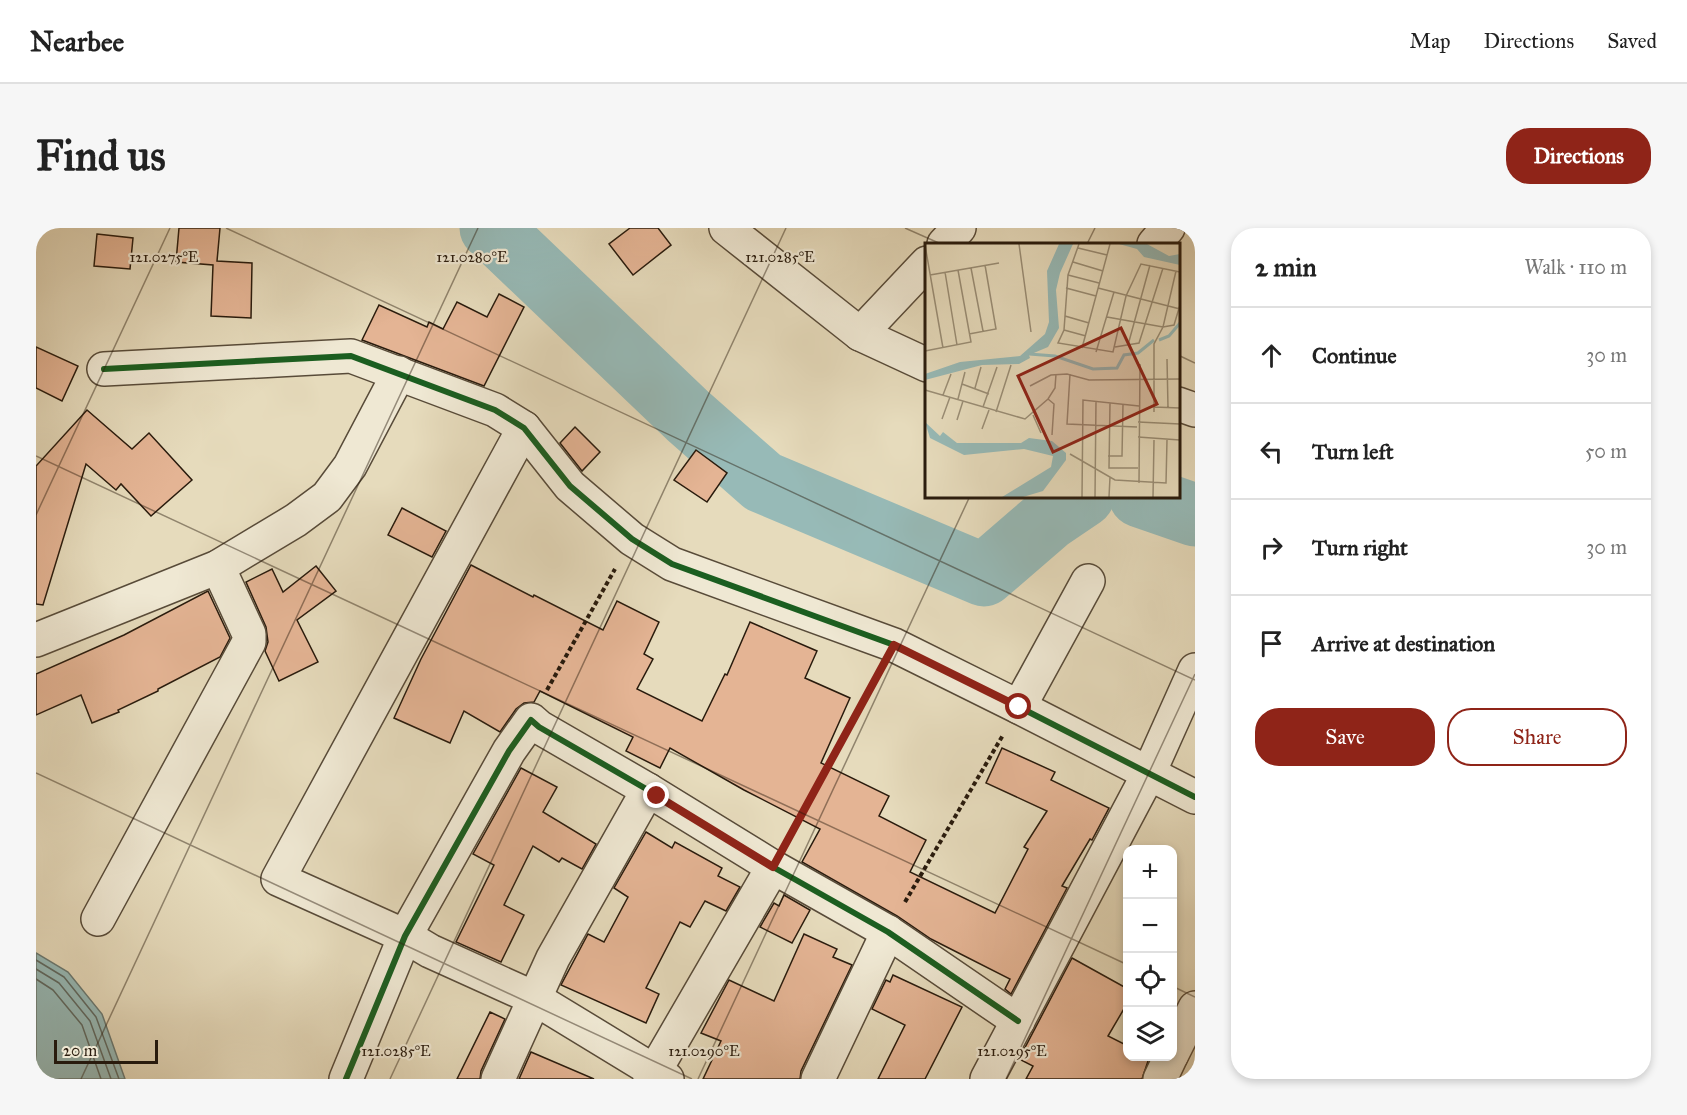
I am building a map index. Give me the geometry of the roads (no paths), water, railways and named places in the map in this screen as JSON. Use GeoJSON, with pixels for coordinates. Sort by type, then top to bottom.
{"type":"FeatureCollection","features":[{"type":"Feature","properties":{"kind":"street"},"geometry":{"type":"LineString","coordinates":[[945,243],[959,228]]}},
{"type":"Feature","properties":{"kind":"street"},"geometry":{"type":"LineString","coordinates":[[1156,243],[1168,228]]}},
{"type":"Feature","properties":{"kind":"street"},"geometry":{"type":"LineString","coordinates":[[746,234],[860,334],[925,364]]}},
{"type":"Feature","properties":{"kind":"street"},"geometry":{"type":"LineString","coordinates":[[860,334],[925,265]]}},
{"type":"Feature","properties":{"kind":"street"},"geometry":{"type":"LineString","coordinates":[[104,369],[351,356],[495,410],[524,428],[570,486],[632,539],[672,564],[894,645],[1195,797]]}},
{"type":"Feature","properties":{"kind":"street"},"geometry":{"type":"LineString","coordinates":[[36,640],[218,567],[296,520],[327,497],[350,466],[399,373]]}},
{"type":"Feature","properties":{"kind":"street"},"geometry":{"type":"LineString","coordinates":[[524,428],[278,879],[405,936],[430,951],[534,998],[657,1076],[773,867]]}},
{"type":"Feature","properties":{"kind":"street"},"geometry":{"type":"LineString","coordinates":[[98,919],[249,642],[249,634],[218,567]]}},
{"type":"Feature","properties":{"kind":"street"},"geometry":{"type":"LineString","coordinates":[[1019,707],[1088,581]]}},
{"type":"Feature","properties":{"kind":"street"},"geometry":{"type":"LineString","coordinates":[[987,1079],[1148,775],[1195,670]]}},
{"type":"Feature","properties":{"kind":"street"},"geometry":{"type":"LineString","coordinates":[[346,1079],[405,936],[509,751],[531,720],[539,728],[648,790],[773,867],[888,932],[1018,1021]]}},
{"type":"Feature","properties":{"kind":"street"},"geometry":{"type":"LineString","coordinates":[[498,1079],[549,965],[648,790]]}},
{"type":"Feature","properties":{"kind":"street"},"geometry":{"type":"LineString","coordinates":[[818,1079],[888,932]]}},
{"type":"Feature","properties":{"kind":"street"},"geometry":{"type":"LineString","coordinates":[[1177,1045],[1195,1008]]}},
{"type":"Feature","properties":{"kind":"street"},"geometry":{"type":"LineString","coordinates":[[1160,1079],[1169,1061]]}},
{"type":"Feature","properties":{"kind":"water"},"geometry":{"type":"Polygon","coordinates":[[[36,953],[68,972],[102,1014],[125,1079],[36,1079],[36,953]]]}},
{"type":"Feature","properties":{"kind":"waterway"},"geometry":{"type":"LineString","coordinates":[[491,228],[688,416],[763,482],[984,575],[1049,519],[1080,498]]}},
{"type":"Feature","properties":{"kind":"waterway"},"geometry":{"type":"LineString","coordinates":[[1146,498],[1195,515]]}}]}
